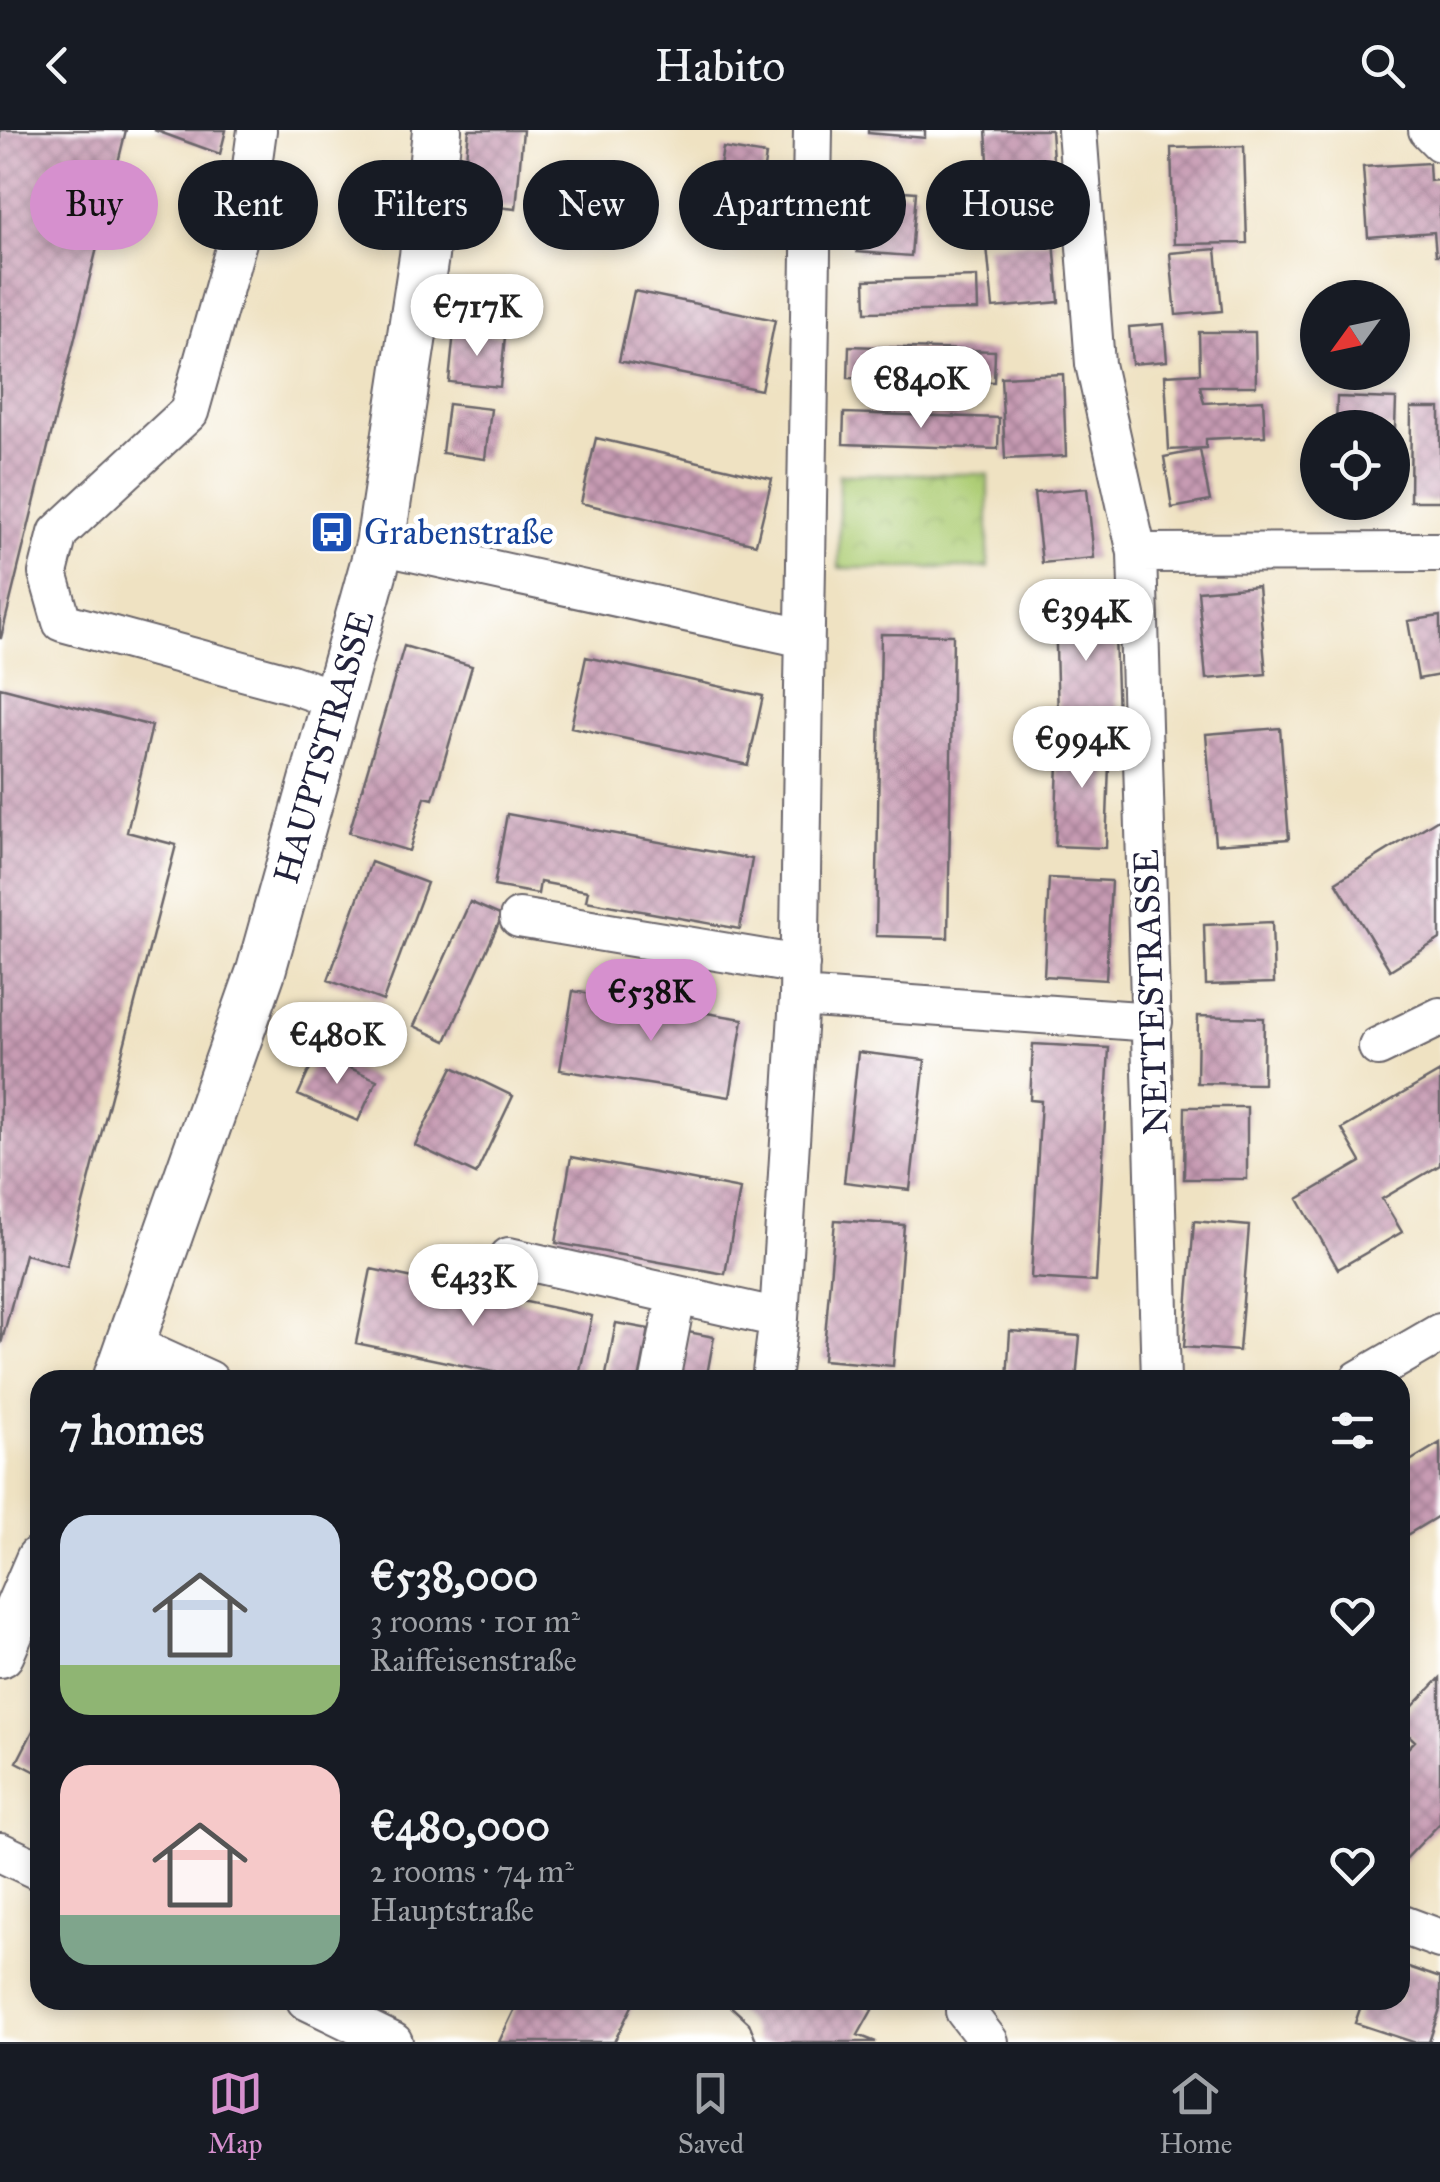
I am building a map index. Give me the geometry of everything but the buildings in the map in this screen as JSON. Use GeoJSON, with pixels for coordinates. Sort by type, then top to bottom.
{"type":"FeatureCollection","features":[{"type":"Feature","properties":{"kind":"main road","name":"HAUPTSTRASSE"},"geometry":{"type":"LineString","coordinates":[[124,1362],[261,971],[380,544],[424,256],[437,130]]}},
{"type":"Feature","properties":{"kind":"main road"},"geometry":{"type":"LineString","coordinates":[[0,1654],[30,1584]]}},
{"type":"Feature","properties":{"kind":"street"},"geometry":{"type":"LineString","coordinates":[[258,130],[246,210],[189,412],[58,532],[48,573],[62,622],[337,700]]}},
{"type":"Feature","properties":{"kind":"street"},"geometry":{"type":"LineString","coordinates":[[772,1370],[779,1318],[799,981],[813,130]]}},
{"type":"Feature","properties":{"kind":"street","name":"NETTESTRASSE"},"geometry":{"type":"LineString","coordinates":[[1077,130],[1095,364],[1137,553],[1160,1370]]}},
{"type":"Feature","properties":{"kind":"street"},"geometry":{"type":"LineString","coordinates":[[1428,130],[1440,142]]}},
{"type":"Feature","properties":{"kind":"street"},"geometry":{"type":"LineString","coordinates":[[380,544],[804,638]]}},
{"type":"Feature","properties":{"kind":"street"},"geometry":{"type":"LineString","coordinates":[[1137,553],[1440,552]]}},
{"type":"Feature","properties":{"kind":"street"},"geometry":{"type":"LineString","coordinates":[[519,918],[799,981],[1153,1022]]}},
{"type":"Feature","properties":{"kind":"street"},"geometry":{"type":"LineString","coordinates":[[1378,1047],[1440,1017]]}},
{"type":"Feature","properties":{"kind":"street"},"geometry":{"type":"LineString","coordinates":[[509,1257],[779,1318]]}},
{"type":"Feature","properties":{"kind":"street"},"geometry":{"type":"LineString","coordinates":[[662,1370],[676,1297]]}},
{"type":"Feature","properties":{"kind":"street"},"geometry":{"type":"LineString","coordinates":[[1376,1370],[1440,1333]]}},
{"type":"Feature","properties":{"kind":"street","name":"HAUPTSTRASSE"},"geometry":{"type":"LineString","coordinates":[[124,1362],[162,1370]]}},
{"type":"Feature","properties":{"kind":"street"},"geometry":{"type":"LineString","coordinates":[[0,1852],[30,1866]]}},
{"type":"Feature","properties":{"kind":"street"},"geometry":{"type":"LineString","coordinates":[[1410,1928],[1440,1938]]}},
{"type":"Feature","properties":{"kind":"street"},"geometry":{"type":"LineString","coordinates":[[326,2010],[392,2042]]}},
{"type":"Feature","properties":{"kind":"street"},"geometry":{"type":"LineString","coordinates":[[965,2010],[989,2042]]}},
{"type":"Feature","properties":{"kind":"green space"},"geometry":{"type":"Polygon","coordinates":[[[839,474],[988,474],[988,568],[839,568],[839,474]]]}},
{"type":"Feature","properties":{"kind":"place","name":"Grabenstraße"},"geometry":{"type":"Point","coordinates":[332,532]}}]}
